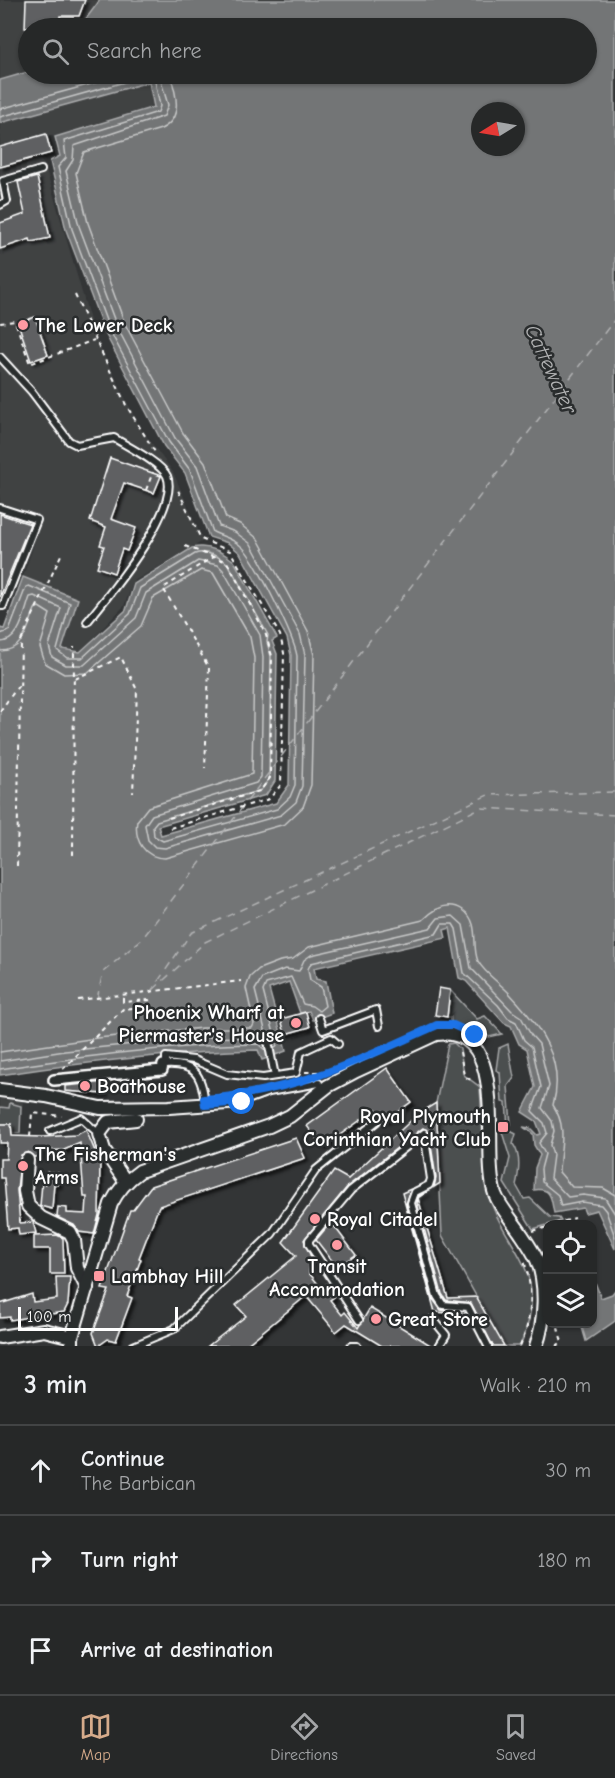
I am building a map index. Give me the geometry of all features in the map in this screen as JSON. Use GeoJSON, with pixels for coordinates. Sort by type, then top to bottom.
{"type":"FeatureCollection","features":[{"type":"Feature","properties":{"kind":"street"},"geometry":{"type":"LineString","coordinates":[[0,1337],[44,1330],[72,1342],[111,1204],[126,1182],[140,1171],[268,1126],[304,1107],[328,1086],[356,1071],[436,1034],[449,1032],[467,1041],[482,1061],[487,1077],[496,1196],[537,1260],[543,1299],[536,1346]]}},
{"type":"Feature","properties":{"kind":"street"},"geometry":{"type":"LineString","coordinates":[[54,1080],[162,1070],[165,1065]]}},
{"type":"Feature","properties":{"kind":"street"},"geometry":{"type":"LineString","coordinates":[[0,1090],[45,1096],[100,1108],[242,1102]]}},
{"type":"Feature","properties":{"kind":"street"},"geometry":{"type":"LineString","coordinates":[[126,1182],[104,1150],[99,1134],[108,1122],[136,1119]]}},
{"type":"Feature","properties":{"kind":"street"},"geometry":{"type":"LineString","coordinates":[[27,1160],[25,1191],[28,1206],[41,1218],[70,1232],[74,1240],[77,1268],[87,1288]]}},
{"type":"Feature","properties":{"kind":"lane"},"geometry":{"type":"LineString","coordinates":[[0,205],[7,201],[3,181],[41,170]]}},
{"type":"Feature","properties":{"kind":"lane"},"geometry":{"type":"LineString","coordinates":[[0,357],[32,392],[69,441],[77,445],[114,438],[156,465],[167,476],[169,494],[138,558],[87,622]]}},
{"type":"Feature","properties":{"kind":"lane"},"geometry":{"type":"LineString","coordinates":[[0,508],[37,520],[3,606]]}},
{"type":"Feature","properties":{"kind":"lane"},"geometry":{"type":"LineString","coordinates":[[319,1018],[323,1030],[376,1010],[379,1026]]}},
{"type":"Feature","properties":{"kind":"lane"},"geometry":{"type":"LineString","coordinates":[[205,1105],[201,1082],[195,1071],[181,1064],[165,1065],[166,1058],[194,1060],[226,1074],[275,1076],[296,1073],[301,1052],[331,1038],[338,1044]]}},
{"type":"Feature","properties":{"kind":"lane"},"geometry":{"type":"LineString","coordinates":[[268,1041],[275,1076]]}},
{"type":"Feature","properties":{"kind":"lane"},"geometry":{"type":"LineString","coordinates":[[242,1102],[269,1092],[318,1080]]}},
{"type":"Feature","properties":{"kind":"lane"},"geometry":{"type":"LineString","coordinates":[[50,1131],[81,1118],[99,1134]]}},
{"type":"Feature","properties":{"kind":"lane"},"geometry":{"type":"LineString","coordinates":[[133,1346],[174,1329],[272,1234],[316,1170],[377,1121]]}},
{"type":"Feature","properties":{"kind":"lane"},"geometry":{"type":"LineString","coordinates":[[359,1320],[309,1244],[309,1240],[351,1190],[424,1133],[429,1185],[415,1192],[411,1203],[437,1296],[443,1305],[468,1307],[488,1346]]}},
{"type":"Feature","properties":{"kind":"lane"},"geometry":{"type":"LineString","coordinates":[[433,1319],[446,1335],[439,1346]]}},
{"type":"Feature","properties":{"kind":"lane"},"geometry":{"type":"LineString","coordinates":[[351,1346],[357,1346]]}},
{"type":"Feature","properties":{"kind":"path"},"geometry":{"type":"LineString","coordinates":[[75,295],[126,405],[157,455]]}},
{"type":"Feature","properties":{"kind":"path"},"geometry":{"type":"LineString","coordinates":[[0,323],[15,321],[30,364],[94,340]]}},
{"type":"Feature","properties":{"kind":"path"},"geometry":{"type":"LineString","coordinates":[[170,828],[269,799],[281,785],[283,744],[284,653],[280,635],[231,551],[201,539],[175,483]]}},
{"type":"Feature","properties":{"kind":"path"},"geometry":{"type":"LineString","coordinates":[[169,818],[260,791],[270,778],[272,656],[265,632],[227,562],[184,546]]}},
{"type":"Feature","properties":{"kind":"path"},"geometry":{"type":"LineString","coordinates":[[17,866],[21,641],[24,629],[61,555]]}},
{"type":"Feature","properties":{"kind":"path"},"geometry":{"type":"LineString","coordinates":[[205,768],[209,668],[163,588],[213,557]]}},
{"type":"Feature","properties":{"kind":"path"},"geometry":{"type":"LineString","coordinates":[[73,855],[74,647]]}},
{"type":"Feature","properties":{"kind":"path"},"geometry":{"type":"LineString","coordinates":[[75,680],[121,657],[136,690],[133,793]]}},
{"type":"Feature","properties":{"kind":"path"},"geometry":{"type":"LineString","coordinates":[[0,711],[19,686]]}},
{"type":"Feature","properties":{"kind":"path"},"geometry":{"type":"LineString","coordinates":[[78,1000],[241,981]]}},
{"type":"Feature","properties":{"kind":"path"},"geometry":{"type":"LineString","coordinates":[[54,1080],[66,1064],[123,1008],[150,1006],[149,1000],[123,1002],[123,996]]}},
{"type":"Feature","properties":{"kind":"path"},"geometry":{"type":"LineString","coordinates":[[296,1073],[318,1072]]}},
{"type":"Feature","properties":{"kind":"path"},"geometry":{"type":"LineString","coordinates":[[318,1080],[326,1074]]}},
{"type":"Feature","properties":{"kind":"path"},"geometry":{"type":"LineString","coordinates":[[30,1137],[32,1113],[81,1118]]}},
{"type":"Feature","properties":{"kind":"path"},"geometry":{"type":"LineString","coordinates":[[568,1220],[575,1218]]}},
{"type":"Feature","properties":{"kind":"path"},"geometry":{"type":"LineString","coordinates":[[525,1225],[531,1234],[543,1229]]}},
{"type":"Feature","properties":{"kind":"path"},"geometry":{"type":"LineString","coordinates":[[525,1254],[536,1288],[534,1316],[525,1346]]}},
{"type":"Feature","properties":{"kind":"path"},"geometry":{"type":"LineString","coordinates":[[520,1346],[526,1333],[531,1294],[523,1259]]}},
{"type":"Feature","properties":{"kind":"path"},"geometry":{"type":"LineString","coordinates":[[556,1346],[562,1342],[558,1328]]}},
{"type":"Feature","properties":{"kind":"shaded area"},"geometry":{"type":"Polygon","coordinates":[[[0,0],[100,0],[86,18],[18,18],[18,75],[0,80],[0,0]]]}},
{"type":"Feature","properties":{"kind":"shaded area"},"geometry":{"type":"Polygon","coordinates":[[[142,84],[149,84],[155,107],[55,137],[47,135],[51,153],[37,156],[45,166],[95,337],[139,426],[173,472],[203,541],[134,581],[124,606],[80,652],[69,652],[62,649],[78,599],[23,577],[42,519],[0,503],[0,123],[142,84]]]}},
{"type":"Feature","properties":{"kind":"shaded area"},"geometry":{"type":"Polygon","coordinates":[[[450,990],[477,1019],[485,1016],[502,1034],[489,1037],[483,1031],[478,1032],[451,1023],[451,1017],[447,1017],[450,990]]]}},
{"type":"Feature","properties":{"kind":"shaded area"},"geometry":{"type":"Polygon","coordinates":[[[454,1043],[460,1049],[464,1075],[480,1087],[486,1188],[494,1210],[529,1278],[531,1297],[529,1319],[520,1346],[504,1346],[442,1235],[436,1103],[448,1044],[454,1043]]]}},
{"type":"Feature","properties":{"kind":"shaded area"},"geometry":{"type":"Polygon","coordinates":[[[508,1044],[514,1078],[508,1086],[511,1124],[508,1130],[516,1134],[513,1144],[518,1159],[516,1185],[524,1199],[530,1198],[550,1217],[560,1220],[543,1220],[543,1226],[533,1229],[504,1183],[510,1158],[502,1132],[508,1126],[506,1103],[502,1102],[500,1072],[496,1070],[499,1048],[508,1044]]]}},
{"type":"Feature","properties":{"kind":"shaded area"},"geometry":{"type":"Polygon","coordinates":[[[0,1099],[23,1101],[21,1120],[0,1122],[0,1099]]]}},
{"type":"Feature","properties":{"kind":"shaded area"},"geometry":{"type":"Polygon","coordinates":[[[10,1103],[21,1106],[20,1133],[12,1133],[11,1124],[0,1124],[0,1107],[9,1108],[10,1103]]]}},
{"type":"Feature","properties":{"kind":"water","name":"Cattewater"},"geometry":{"type":"Polygon","coordinates":[[[100,0],[615,0],[615,1249],[597,1210],[585,1213],[583,1208],[554,1213],[548,1193],[534,1190],[535,1168],[540,1155],[534,1145],[533,1134],[523,1127],[530,1128],[537,1135],[541,1134],[536,1121],[522,1112],[535,1087],[527,1049],[519,1044],[511,1026],[504,1023],[466,981],[459,978],[450,928],[444,930],[446,938],[314,968],[316,979],[326,981],[332,1013],[313,1020],[309,1011],[300,1013],[289,982],[269,989],[286,1051],[262,1060],[258,1050],[193,1053],[96,1062],[0,1075],[0,628],[4,629],[23,577],[78,599],[62,649],[80,652],[126,610],[134,584],[192,548],[209,548],[220,551],[234,561],[277,638],[272,641],[277,654],[275,781],[266,795],[158,826],[161,835],[276,803],[289,785],[291,655],[287,638],[240,553],[228,543],[209,537],[185,473],[164,446],[105,333],[66,230],[50,161],[60,156],[55,137],[154,107],[149,84],[597,84],[597,18],[86,18],[100,0]]]}},
{"type":"Feature","properties":{"kind":"water"},"geometry":{"type":"Polygon","coordinates":[[[18,75],[18,84],[142,84],[0,123],[0,80],[18,75]]]}},
{"type":"Feature","properties":{"kind":"water"},"geometry":{"type":"Polygon","coordinates":[[[597,1288],[601,1298],[612,1294],[615,1290],[615,1321],[586,1341],[582,1328],[597,1328],[597,1288]]]}},
{"type":"Feature","properties":{"kind":"building"},"geometry":{"type":"Polygon","coordinates":[[[26,0],[85,0],[79,16],[25,18],[26,0]]]}},
{"type":"Feature","properties":{"kind":"building"},"geometry":{"type":"Polygon","coordinates":[[[46,134],[51,153],[0,167],[0,147],[46,134]]]}},
{"type":"Feature","properties":{"kind":"building"},"geometry":{"type":"Polygon","coordinates":[[[37,177],[50,238],[31,242],[30,239],[0,249],[0,223],[25,214],[18,182],[37,177]]]}},
{"type":"Feature","properties":{"kind":"building"},"geometry":{"type":"Polygon","coordinates":[[[35,317],[48,355],[31,361],[18,323],[35,317]]]}},
{"type":"Feature","properties":{"kind":"building"},"geometry":{"type":"Polygon","coordinates":[[[110,458],[161,476],[154,493],[124,483],[111,519],[136,528],[127,551],[122,549],[114,573],[97,567],[104,546],[100,545],[106,527],[90,521],[110,458]]]}},
{"type":"Feature","properties":{"kind":"building"},"geometry":{"type":"Polygon","coordinates":[[[0,514],[30,524],[0,597],[0,514]]]}},
{"type":"Feature","properties":{"kind":"building"},"geometry":{"type":"Polygon","coordinates":[[[439,988],[450,990],[447,1017],[435,1015],[439,988]]]}},
{"type":"Feature","properties":{"kind":"building","name":"Phoenix Wharf at Piermaster's House"},"geometry":{"type":"Polygon","coordinates":[[[306,1012],[310,1027],[285,1034],[281,1019],[306,1012]]]}},
{"type":"Feature","properties":{"kind":"building"},"geometry":{"type":"Polygon","coordinates":[[[387,1068],[411,1102],[385,1121],[376,1109],[323,1147],[307,1126],[387,1068]]]}},
{"type":"Feature","properties":{"kind":"building","name":"Boathouse"},"geometry":{"type":"Polygon","coordinates":[[[105,1082],[104,1094],[65,1091],[65,1086],[105,1082]]]}},
{"type":"Feature","properties":{"kind":"building","name":"Royal Citadel"},"geometry":{"type":"Polygon","coordinates":[[[436,1103],[440,1183],[434,1187],[436,1178],[429,1132],[423,1128],[348,1186],[304,1240],[311,1257],[309,1273],[322,1289],[327,1284],[334,1297],[330,1300],[342,1315],[345,1312],[358,1328],[370,1308],[432,1346],[382,1346],[346,1324],[336,1332],[306,1296],[245,1346],[208,1346],[246,1316],[236,1305],[296,1256],[283,1242],[334,1171],[348,1179],[418,1114],[436,1103]]]}},
{"type":"Feature","properties":{"kind":"building"},"geometry":{"type":"Polygon","coordinates":[[[0,1124],[11,1124],[12,1136],[76,1135],[86,1130],[100,1163],[99,1215],[94,1234],[79,1232],[74,1225],[57,1217],[58,1207],[67,1208],[67,1213],[86,1214],[87,1197],[84,1197],[80,1143],[64,1150],[41,1151],[41,1156],[34,1157],[28,1152],[21,1155],[17,1190],[20,1223],[33,1222],[36,1233],[19,1235],[18,1228],[8,1229],[4,1178],[0,1178],[0,1159],[6,1159],[7,1143],[0,1143],[0,1124]]]}},
{"type":"Feature","properties":{"kind":"building"},"geometry":{"type":"Polygon","coordinates":[[[296,1138],[305,1158],[159,1206],[139,1258],[141,1259],[127,1296],[132,1298],[116,1341],[108,1339],[98,1346],[93,1333],[109,1290],[102,1289],[130,1210],[133,1210],[151,1186],[296,1138]]]}},
{"type":"Feature","properties":{"kind":"building"},"geometry":{"type":"Polygon","coordinates":[[[47,1172],[59,1173],[58,1185],[54,1184],[52,1209],[40,1206],[42,1183],[46,1184],[47,1172]]]}},
{"type":"Feature","properties":{"kind":"building"},"geometry":{"type":"Polygon","coordinates":[[[411,1189],[406,1204],[432,1298],[441,1310],[466,1314],[435,1312],[402,1193],[411,1189]]]}},
{"type":"Feature","properties":{"kind":"building"},"geometry":{"type":"Polygon","coordinates":[[[418,1199],[448,1298],[476,1297],[504,1346],[493,1346],[471,1303],[446,1300],[442,1294],[417,1203],[418,1199]]]}},
{"type":"Feature","properties":{"kind":"building","name":"Transit Accommodation"},"geometry":{"type":"Polygon","coordinates":[[[331,1222],[356,1255],[337,1267],[316,1240],[331,1222]]]}},
{"type":"Feature","properties":{"kind":"building"},"geometry":{"type":"Polygon","coordinates":[[[57,1235],[63,1238],[64,1274],[50,1274],[50,1249],[34,1249],[34,1236],[57,1235]]]}},
{"type":"Feature","properties":{"kind":"building"},"geometry":{"type":"Polygon","coordinates":[[[56,1277],[70,1277],[68,1304],[64,1312],[10,1320],[10,1317],[0,1318],[0,1304],[3,1303],[32,1294],[33,1302],[57,1299],[56,1277]]]}},
{"type":"Feature","properties":{"kind":"ferry route"},"geometry":{"type":"LineString","coordinates":[[97,999],[103,972],[142,939],[615,319]]}},
{"type":"Feature","properties":{"kind":"ferry route"},"geometry":{"type":"LineString","coordinates":[[150,993],[191,933],[488,795],[615,792]]}},
{"type":"Feature","properties":{"kind":"ferry route"},"geometry":{"type":"LineString","coordinates":[[153,990],[205,942],[480,808],[615,815]]}},
{"type":"Feature","properties":{"kind":"place","name":"The Lower Deck"},"geometry":{"type":"Point","coordinates":[23,325]}},
{"type":"Feature","properties":{"kind":"place","name":"Phoenix Wharf at Piermaster's House"},"geometry":{"type":"Point","coordinates":[296,1023]}},
{"type":"Feature","properties":{"kind":"place","name":"Boathouse"},"geometry":{"type":"Point","coordinates":[85,1086]}},
{"type":"Feature","properties":{"kind":"place","name":"Royal Plymouth Corinthian Yacht Club"},"geometry":{"type":"Point","coordinates":[503,1127]}},
{"type":"Feature","properties":{"kind":"place","name":"The Fisherman's Arms"},"geometry":{"type":"Point","coordinates":[23,1166]}},
{"type":"Feature","properties":{"kind":"place","name":"Royal Citadel"},"geometry":{"type":"Point","coordinates":[315,1219]}},
{"type":"Feature","properties":{"kind":"place","name":"Transit Accommodation"},"geometry":{"type":"Point","coordinates":[337,1245]}},
{"type":"Feature","properties":{"kind":"place","name":"Lambhay Hill"},"geometry":{"type":"Point","coordinates":[99,1276]}},
{"type":"Feature","properties":{"kind":"place","name":"Great Store"},"geometry":{"type":"Point","coordinates":[376,1319]}},
{"type":"Feature","properties":{"kind":"route"},"geometry":{"type":"LineString","coordinates":[[242,1102],[205,1105],[204,1099],[295,1084],[344,1068],[437,1025],[453,1025],[475,1035]]}}]}
